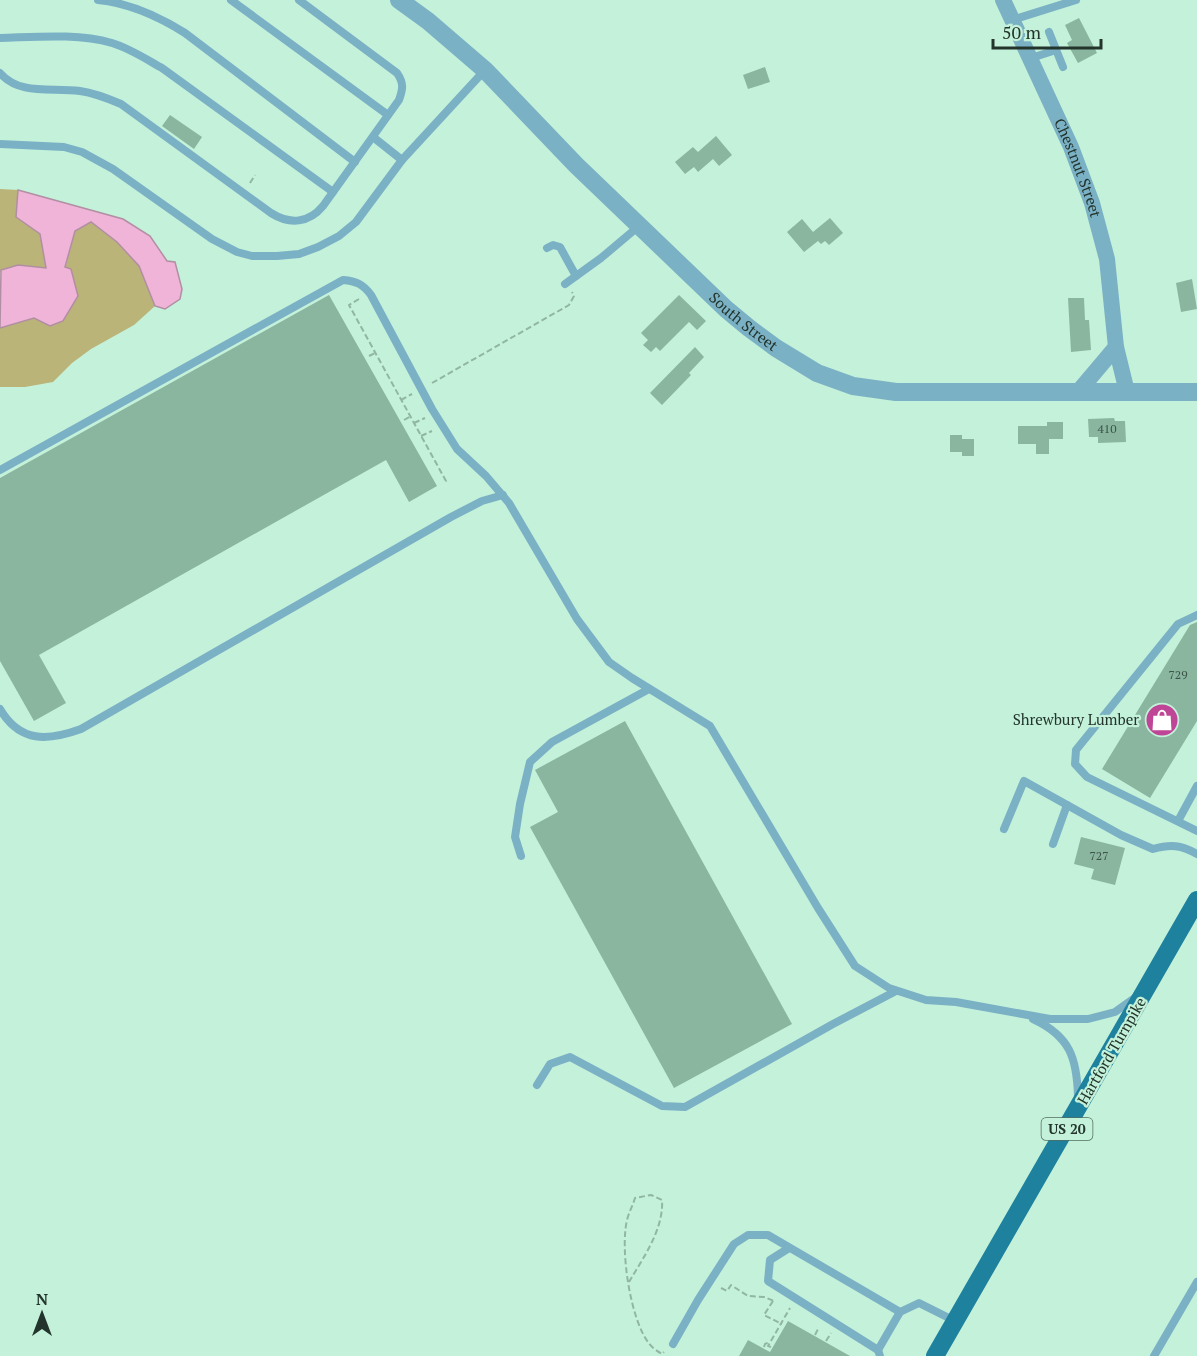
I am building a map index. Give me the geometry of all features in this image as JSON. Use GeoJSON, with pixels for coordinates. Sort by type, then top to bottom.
{"type":"FeatureCollection","features":[{"type":"Feature","properties":{"kind":"main road","name":"Hartford Turnpike"},"geometry":{"type":"LineString","coordinates":[[935,1356],[1197,900]]}},
{"type":"Feature","properties":{"kind":"street","name":"South Street"},"geometry":{"type":"LineString","coordinates":[[399,0],[428,21],[486,70],[576,165],[726,309],[794,361],[853,386],[896,392],[1197,392]]}},
{"type":"Feature","properties":{"kind":"street","name":"Chestnut Street"},"geometry":{"type":"LineString","coordinates":[[1003,0],[1071,147],[1095,210],[1109,271],[1116,347],[1127,392]]}},
{"type":"Feature","properties":{"kind":"street"},"geometry":{"type":"LineString","coordinates":[[1078,392],[1116,347]]}},
{"type":"Feature","properties":{"kind":"lane"},"geometry":{"type":"LineString","coordinates":[[98,0],[146,12],[176,27],[355,162]]}},
{"type":"Feature","properties":{"kind":"lane"},"geometry":{"type":"LineString","coordinates":[[231,0],[388,116]]}},
{"type":"Feature","properties":{"kind":"lane"},"geometry":{"type":"LineString","coordinates":[[0,73],[7,81],[21,87],[92,93],[120,104],[280,219],[290,221],[310,218],[317,213],[355,162],[388,116],[403,90],[402,81],[397,73],[299,0]]}},
{"type":"Feature","properties":{"kind":"lane"},"geometry":{"type":"LineString","coordinates":[[1012,20],[1076,0]]}},
{"type":"Feature","properties":{"kind":"lane"},"geometry":{"type":"LineString","coordinates":[[1049,32],[1063,67]]}},
{"type":"Feature","properties":{"kind":"lane"},"geometry":{"type":"LineString","coordinates":[[0,38],[85,39],[112,43],[135,53],[162,68],[333,192]]}},
{"type":"Feature","properties":{"kind":"lane"},"geometry":{"type":"LineString","coordinates":[[1028,58],[1056,50]]}},
{"type":"Feature","properties":{"kind":"lane"},"geometry":{"type":"LineString","coordinates":[[0,144],[64,147],[82,152],[113,169],[212,239],[237,252],[252,256],[299,254],[339,236],[356,222],[402,160],[486,70]]}},
{"type":"Feature","properties":{"kind":"lane"},"geometry":{"type":"LineString","coordinates":[[373,137],[402,160]]}},
{"type":"Feature","properties":{"kind":"lane"},"geometry":{"type":"LineString","coordinates":[[568,287],[576,276],[602,258],[639,226]]}},
{"type":"Feature","properties":{"kind":"lane"},"geometry":{"type":"LineString","coordinates":[[547,248],[553,245],[560,247],[576,276]]}},
{"type":"Feature","properties":{"kind":"lane"},"geometry":{"type":"LineString","coordinates":[[0,470],[343,280],[355,280],[371,295],[432,409],[457,448],[509,503],[577,619],[609,662],[710,726],[855,966],[889,988],[926,1000],[956,1002],[1050,1019],[1088,1019],[1115,1012],[1149,987]]}},
{"type":"Feature","properties":{"kind":"lane"},"geometry":{"type":"LineString","coordinates":[[0,709],[18,730],[37,736],[59,737],[81,729],[451,517],[482,501],[503,495]]}},
{"type":"Feature","properties":{"kind":"lane"},"geometry":{"type":"LineString","coordinates":[[1197,615],[1178,624],[1076,750],[1075,764],[1087,777],[1197,831]]}},
{"type":"Feature","properties":{"kind":"lane"},"geometry":{"type":"LineString","coordinates":[[521,856],[515,837],[530,762],[552,742],[649,689]]}},
{"type":"Feature","properties":{"kind":"lane"},"geometry":{"type":"LineString","coordinates":[[1004,829],[1024,781],[1121,835],[1153,849],[1178,845],[1197,854]]}},
{"type":"Feature","properties":{"kind":"lane"},"geometry":{"type":"LineString","coordinates":[[1178,821],[1197,786]]}},
{"type":"Feature","properties":{"kind":"lane"},"geometry":{"type":"LineString","coordinates":[[1053,844],[1067,804]]}},
{"type":"Feature","properties":{"kind":"lane"},"geometry":{"type":"LineString","coordinates":[[537,1085],[550,1064],[570,1057],[662,1106],[685,1107],[896,991]]}},
{"type":"Feature","properties":{"kind":"lane"},"geometry":{"type":"LineString","coordinates":[[1024,1015],[1047,1026],[1066,1042],[1078,1078],[1079,1108]]}},
{"type":"Feature","properties":{"kind":"lane"},"geometry":{"type":"LineString","coordinates":[[673,1344],[698,1299],[734,1244],[748,1235],[768,1235],[900,1312]]}},
{"type":"Feature","properties":{"kind":"lane"},"geometry":{"type":"LineString","coordinates":[[789,1248],[770,1260],[768,1281],[879,1353],[900,1312],[919,1303],[956,1321]]}},
{"type":"Feature","properties":{"kind":"lane"},"geometry":{"type":"LineString","coordinates":[[1154,1356],[1197,1282]]}},
{"type":"Feature","properties":{"kind":"path"},"geometry":{"type":"LineString","coordinates":[[432,383],[570,305],[574,296],[568,287]]}},
{"type":"Feature","properties":{"kind":"path"},"geometry":{"type":"LineString","coordinates":[[359,299],[349,305],[411,416],[446,482],[444,483]]}},
{"type":"Feature","properties":{"kind":"path"},"geometry":{"type":"LineString","coordinates":[[369,356],[375,353]]}},
{"type":"Feature","properties":{"kind":"path"},"geometry":{"type":"LineString","coordinates":[[401,400],[414,393]]}},
{"type":"Feature","properties":{"kind":"path"},"geometry":{"type":"LineString","coordinates":[[404,420],[411,416]]}},
{"type":"Feature","properties":{"kind":"path"},"geometry":{"type":"LineString","coordinates":[[628,1282],[643,1259],[663,1212],[662,1200],[651,1195],[635,1198],[627,1221],[624,1253],[628,1282],[633,1308],[648,1342],[662,1354],[673,1344]]}},
{"type":"Feature","properties":{"kind":"path"},"geometry":{"type":"LineString","coordinates":[[727,1291],[731,1285],[748,1296],[764,1297],[774,1301]]}},
{"type":"Feature","properties":{"kind":"path"},"geometry":{"type":"LineString","coordinates":[[768,1309],[764,1315],[782,1323]]}},
{"type":"Feature","properties":{"kind":"path"},"geometry":{"type":"LineString","coordinates":[[771,1347],[768,1346],[785,1319]]}},
{"type":"Feature","properties":{"kind":"path"},"geometry":{"type":"LineString","coordinates":[[764,1347],[770,1342]]}},
{"type":"Feature","properties":{"kind":"shaded area"},"geometry":{"type":"Polygon","coordinates":[[[0,189],[18,190],[16,217],[40,234],[46,269],[18,265],[1,270],[0,274],[0,189]]]}},
{"type":"Feature","properties":{"kind":"shaded area"},"geometry":{"type":"Polygon","coordinates":[[[18,190],[123,219],[150,236],[167,261],[175,262],[182,289],[180,299],[165,309],[155,306],[139,266],[117,242],[91,222],[75,231],[65,267],[71,269],[78,296],[63,321],[50,326],[34,318],[0,328],[1,270],[18,265],[46,268],[40,234],[16,217],[18,190]]]}},
{"type":"Feature","properties":{"kind":"shaded area"},"geometry":{"type":"Polygon","coordinates":[[[91,222],[117,242],[139,266],[155,306],[134,325],[91,349],[72,363],[53,382],[25,387],[0,387],[0,328],[34,318],[50,326],[75,231],[91,222]]]}},
{"type":"Feature","properties":{"kind":"building"},"geometry":{"type":"Polygon","coordinates":[[[1079,18],[1097,53],[1078,63],[1067,43],[1072,40],[1065,25],[1079,18]]]}},
{"type":"Feature","properties":{"kind":"building"},"geometry":{"type":"Polygon","coordinates":[[[765,67],[770,82],[748,89],[743,75],[765,67]]]}},
{"type":"Feature","properties":{"kind":"building"},"geometry":{"type":"Polygon","coordinates":[[[170,115],[202,137],[194,149],[162,126],[170,115]]]}},
{"type":"Feature","properties":{"kind":"building"},"geometry":{"type":"Polygon","coordinates":[[[716,136],[732,155],[719,166],[713,159],[698,172],[694,167],[685,174],[675,162],[693,147],[698,152],[716,136]]]}},
{"type":"Feature","properties":{"kind":"building"},"geometry":{"type":"Polygon","coordinates":[[[830,218],[843,233],[829,245],[825,241],[821,244],[818,241],[804,252],[787,232],[802,219],[813,232],[830,218]]]}},
{"type":"Feature","properties":{"kind":"building"},"geometry":{"type":"Polygon","coordinates":[[[1192,279],[1197,309],[1181,312],[1176,283],[1192,279]]]}},
{"type":"Feature","properties":{"kind":"building"},"geometry":{"type":"Polygon","coordinates":[[[329,295],[437,486],[409,502],[386,460],[39,655],[66,703],[34,721],[0,661],[0,478],[329,295]]]}},
{"type":"Feature","properties":{"kind":"building"},"geometry":{"type":"Polygon","coordinates":[[[679,295],[706,321],[697,330],[689,322],[660,351],[656,347],[651,352],[643,345],[648,340],[641,333],[679,295]]]}},
{"type":"Feature","properties":{"kind":"building"},"geometry":{"type":"Polygon","coordinates":[[[1068,298],[1084,298],[1085,320],[1089,320],[1091,350],[1071,352],[1068,298]]]}},
{"type":"Feature","properties":{"kind":"building"},"geometry":{"type":"Polygon","coordinates":[[[695,347],[704,357],[689,373],[691,375],[662,405],[650,393],[695,347]]]}},
{"type":"Feature","properties":{"kind":"building"},"geometry":{"type":"Polygon","coordinates":[[[1114,418],[1115,421],[1125,421],[1126,442],[1098,443],[1098,437],[1089,437],[1088,419],[1114,418]]]}},
{"type":"Feature","properties":{"kind":"building"},"geometry":{"type":"Polygon","coordinates":[[[1047,422],[1063,422],[1063,439],[1049,439],[1049,454],[1036,454],[1036,444],[1018,444],[1018,426],[1047,426],[1047,422]]]}},
{"type":"Feature","properties":{"kind":"building"},"geometry":{"type":"Polygon","coordinates":[[[950,435],[962,435],[962,439],[974,439],[974,456],[962,456],[962,452],[950,452],[950,435]]]}},
{"type":"Feature","properties":{"kind":"building"},"geometry":{"type":"Polygon","coordinates":[[[1197,622],[1197,721],[1150,798],[1102,769],[1190,625],[1197,622]]]}},
{"type":"Feature","properties":{"kind":"building"},"geometry":{"type":"Polygon","coordinates":[[[625,721],[792,1024],[674,1088],[530,827],[558,812],[535,770],[625,721]]]}},
{"type":"Feature","properties":{"kind":"building"},"geometry":{"type":"Polygon","coordinates":[[[1081,837],[1125,848],[1115,885],[1091,879],[1094,869],[1074,864],[1081,837]]]}},
{"type":"Feature","properties":{"kind":"building"},"geometry":{"type":"Polygon","coordinates":[[[788,1321],[850,1356],[739,1356],[748,1340],[770,1352],[788,1321]]]}},
{"type":"Feature","properties":{"kind":"place","name":"Shrewbury Lumber"},"geometry":{"type":"Point","coordinates":[1162,720]}}]}
